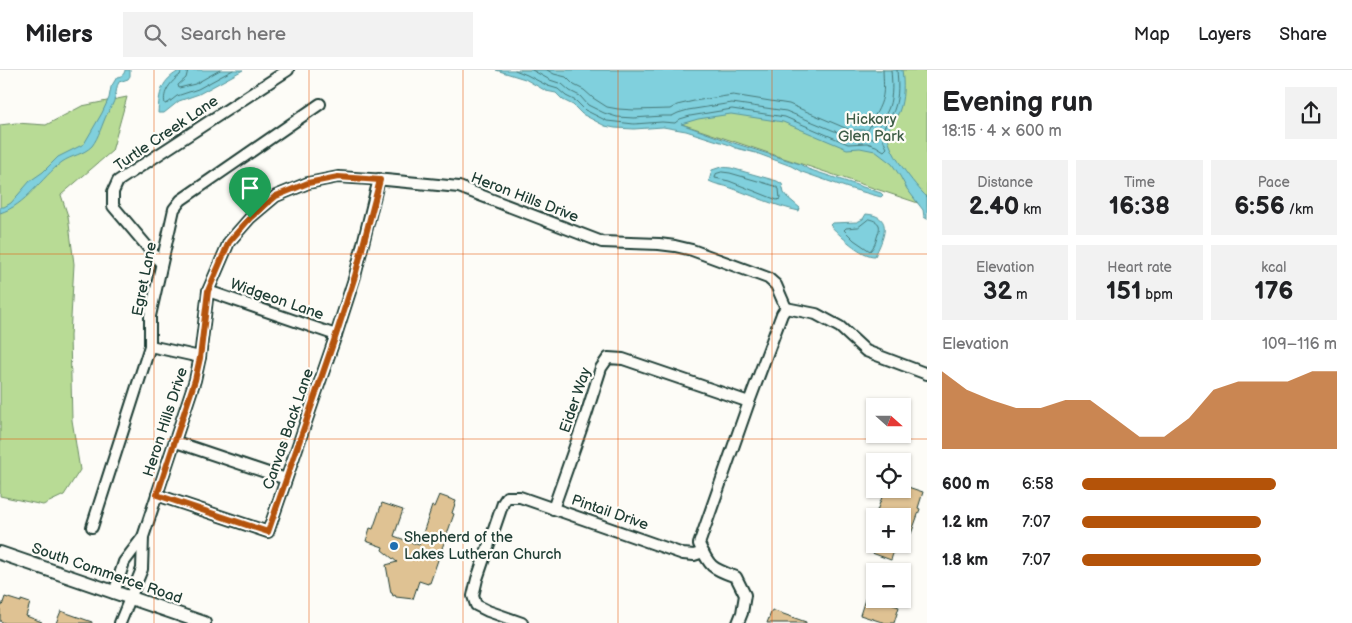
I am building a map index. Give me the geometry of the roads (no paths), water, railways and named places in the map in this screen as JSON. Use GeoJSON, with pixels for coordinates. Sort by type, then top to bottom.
{"type":"FeatureCollection","features":[{"type":"Feature","properties":{"kind":"street","name":"Turtle Creek Lane"},"geometry":{"type":"LineString","coordinates":[[161,263],[113,206],[113,192],[118,181],[288,70]]}},
{"type":"Feature","properties":{"kind":"street","name":"Egret Lane"},"geometry":{"type":"LineString","coordinates":[[92,527],[150,346],[150,316],[174,209],[181,200],[320,104]]}},
{"type":"Feature","properties":{"kind":"street","name":"Heron Hills Drive"},"geometry":{"type":"LineString","coordinates":[[120,623],[142,569],[143,537],[195,380],[200,358],[208,291],[229,242],[250,218],[276,196],[308,183],[338,177],[459,187],[602,242],[675,246],[692,250],[768,278],[776,285],[784,311]]}},
{"type":"Feature","properties":{"kind":"street","name":"Canvas Back Lane"},"geometry":{"type":"LineString","coordinates":[[157,495],[268,532],[355,276],[380,180]]}},
{"type":"Feature","properties":{"kind":"street","name":"Widgeon Lane"},"geometry":{"type":"LineString","coordinates":[[208,291],[336,335]]}},
{"type":"Feature","properties":{"kind":"street"},"geometry":{"type":"LineString","coordinates":[[738,623],[745,595],[736,577],[717,570],[706,561],[699,544],[749,402],[784,311],[816,314],[840,327],[866,351],[927,374]]}},
{"type":"Feature","properties":{"kind":"street"},"geometry":{"type":"LineString","coordinates":[[150,346],[200,358]]}},
{"type":"Feature","properties":{"kind":"street","name":"Eider Way"},"geometry":{"type":"LineString","coordinates":[[553,508],[586,415],[600,368],[608,358],[623,359],[749,402]]}},
{"type":"Feature","properties":{"kind":"street"},"geometry":{"type":"LineString","coordinates":[[176,442],[286,479]]}},
{"type":"Feature","properties":{"kind":"street","name":"Pintail Drive"},"geometry":{"type":"LineString","coordinates":[[522,623],[488,612],[476,605],[473,596],[503,503],[507,497],[520,497],[683,554],[694,555],[703,552]]}},
{"type":"Feature","properties":{"kind":"street","name":"Heron Hills Drive"},"geometry":{"type":"LineString","coordinates":[[114,593],[124,562],[143,537]]}},
{"type":"Feature","properties":{"kind":"street","name":"South Commerce Road"},"geometry":{"type":"LineString","coordinates":[[0,553],[204,623]]}},
{"type":"Feature","properties":{"kind":"water"},"geometry":{"type":"Polygon","coordinates":[[[125,70],[130,70],[130,76],[128,79],[119,82],[113,104],[92,146],[62,162],[26,198],[0,213],[0,207],[11,203],[30,181],[43,172],[58,157],[84,144],[102,113],[109,98],[111,87],[117,77],[122,75],[125,70]]]}},
{"type":"Feature","properties":{"kind":"water"},"geometry":{"type":"Polygon","coordinates":[[[181,70],[243,70],[199,94],[179,101],[164,113],[158,113],[162,88],[169,78],[181,70]]]}},
{"type":"Feature","properties":{"kind":"water","name":"Hickory Glen Park"},"geometry":{"type":"Polygon","coordinates":[[[496,70],[902,70],[902,102],[899,112],[889,129],[888,139],[902,166],[927,197],[927,219],[892,164],[875,151],[860,148],[847,149],[783,122],[731,114],[698,119],[681,124],[881,193],[883,195],[881,197],[848,188],[756,153],[686,131],[663,127],[634,129],[605,126],[582,114],[556,93],[546,91],[525,79],[496,70]]]}},
{"type":"Feature","properties":{"kind":"water"},"geometry":{"type":"Polygon","coordinates":[[[721,167],[777,181],[782,184],[787,197],[800,208],[799,211],[773,204],[709,181],[712,170],[721,167]]]}},
{"type":"Feature","properties":{"kind":"water"},"geometry":{"type":"Polygon","coordinates":[[[866,214],[881,219],[884,224],[883,236],[875,256],[857,249],[830,225],[832,223],[857,222],[863,219],[866,214]]]}},
{"type":"Feature","properties":{"kind":"place","name":"Shepherd of the Lakes Lutheran Church"},"geometry":{"type":"Point","coordinates":[394,546]}}]}
